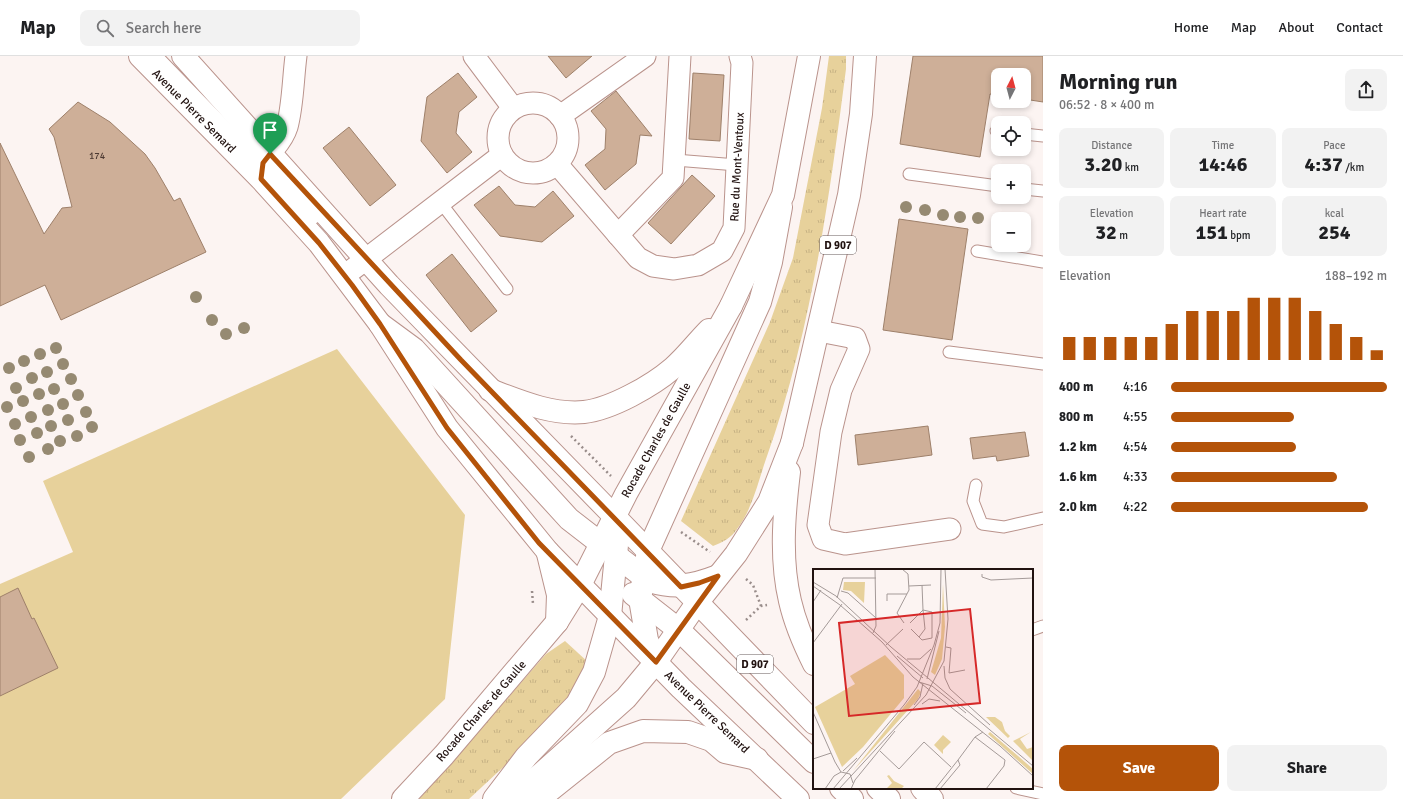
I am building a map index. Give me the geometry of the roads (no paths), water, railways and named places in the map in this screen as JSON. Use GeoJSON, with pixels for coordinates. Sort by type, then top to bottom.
{"type":"FeatureCollection","features":[{"type":"Feature","properties":{"kind":"main road","name":"Avenue Pierre Semard"},"geometry":{"type":"LineString","coordinates":[[140,56],[264,165]]}},
{"type":"Feature","properties":{"kind":"main road","name":"Avenue Pierre Semard"},"geometry":{"type":"LineString","coordinates":[[183,56],[264,165],[319,243],[356,266],[461,360],[813,722]]}},
{"type":"Feature","properties":{"kind":"main road","name":"Rocade Charles de Gaulle"},"geometry":{"type":"LineString","coordinates":[[403,799],[444,755],[557,622],[580,585],[608,550],[614,516],[731,306],[783,195],[809,56]]}},
{"type":"Feature","properties":{"kind":"main road","name":"D 907"},"geometry":{"type":"LineString","coordinates":[[656,662],[697,603],[736,554],[769,502],[792,443],[819,331],[849,195],[861,114],[865,56]]}},
{"type":"Feature","properties":{"kind":"main road"},"geometry":{"type":"LineString","coordinates":[[513,799],[626,698],[656,662],[647,640],[640,598],[648,551],[760,302],[771,262],[783,195]]}},
{"type":"Feature","properties":{"kind":"main road","name":"Avenue Pierre Semard"},"geometry":{"type":"LineString","coordinates":[[356,266],[380,324],[447,428],[548,552],[656,662],[798,799]]}},
{"type":"Feature","properties":{"kind":"main road"},"geometry":{"type":"LineString","coordinates":[[490,390],[527,404],[562,411],[584,412],[608,407],[632,394],[673,368],[731,306]]}},
{"type":"Feature","properties":{"kind":"main road"},"geometry":{"type":"LineString","coordinates":[[380,324],[414,349],[560,509],[608,550],[648,581],[663,586],[681,587],[699,583],[718,576]]}},
{"type":"Feature","properties":{"kind":"main road"},"geometry":{"type":"LineString","coordinates":[[792,443],[784,513],[786,578],[792,607],[802,640],[813,662]]}},
{"type":"Feature","properties":{"kind":"main road"},"geometry":{"type":"LineString","coordinates":[[494,799],[526,757],[577,704],[594,672],[610,616],[614,584],[608,550]]}},
{"type":"Feature","properties":{"kind":"main road"},"geometry":{"type":"LineString","coordinates":[[548,552],[558,595],[557,622]]}},
{"type":"Feature","properties":{"kind":"main road"},"geometry":{"type":"LineString","coordinates":[[580,585],[603,582],[614,584],[625,588],[640,598],[678,630],[813,761]]}},
{"type":"Feature","properties":{"kind":"main road"},"geometry":{"type":"LineString","coordinates":[[539,799],[609,743],[643,731],[688,732],[711,740],[725,752],[756,759]]}},
{"type":"Feature","properties":{"kind":"main road"},"geometry":{"type":"LineString","coordinates":[[842,789],[852,799]]}},
{"type":"Feature","properties":{"kind":"main road"},"geometry":{"type":"LineString","coordinates":[[879,789],[889,799]]}},
{"type":"Feature","properties":{"kind":"main road"},"geometry":{"type":"LineString","coordinates":[[923,789],[932,799]]}},
{"type":"Feature","properties":{"kind":"street"},"geometry":{"type":"LineString","coordinates":[[264,165],[283,137],[287,127],[296,56]]}},
{"type":"Feature","properties":{"kind":"street"},"geometry":{"type":"LineString","coordinates":[[474,56],[514,108]]}},
{"type":"Feature","properties":{"kind":"street"},"geometry":{"type":"LineString","coordinates":[[560,116],[645,56]]}},
{"type":"Feature","properties":{"kind":"street"},"geometry":{"type":"LineString","coordinates":[[618,235],[674,178],[680,56]]}},
{"type":"Feature","properties":{"kind":"street","name":"Rue du Mont-Ventoux"},"geometry":{"type":"LineString","coordinates":[[557,164],[638,258],[653,266],[674,269],[698,265],[722,251],[734,228],[742,63],[740,56]]}},
{"type":"Feature","properties":{"kind":"street"},"geometry":{"type":"LineString","coordinates":[[536,103],[547,106],[560,116],[564,121],[568,144],[564,154],[557,164],[548,170],[538,173],[517,170],[508,163],[502,155],[498,145],[500,124],[506,115],[514,108],[524,104],[536,103]]}},
{"type":"Feature","properties":{"kind":"street"},"geometry":{"type":"LineString","coordinates":[[356,266],[441,203],[502,155]]}},
{"type":"Feature","properties":{"kind":"street"},"geometry":{"type":"LineString","coordinates":[[819,331],[855,338],[859,349],[841,390],[831,432],[818,525],[823,539],[845,544],[950,529]]}},
{"type":"Feature","properties":{"kind":"lane","name":"Avenue Pierre Semard"},"geometry":{"type":"LineString","coordinates":[[157,56],[264,165]]}},
{"type":"Feature","properties":{"kind":"lane"},"geometry":{"type":"LineString","coordinates":[[1031,135],[1043,136]]}},
{"type":"Feature","properties":{"kind":"lane"},"geometry":{"type":"LineString","coordinates":[[675,160],[737,165]]}},
{"type":"Feature","properties":{"kind":"lane"},"geometry":{"type":"LineString","coordinates":[[909,174],[991,185]]}},
{"type":"Feature","properties":{"kind":"lane"},"geometry":{"type":"LineString","coordinates":[[1031,190],[1043,191]]}},
{"type":"Feature","properties":{"kind":"lane"},"geometry":{"type":"LineString","coordinates":[[441,203],[507,289]]}},
{"type":"Feature","properties":{"kind":"lane"},"geometry":{"type":"LineString","coordinates":[[977,251],[1043,262]]}},
{"type":"Feature","properties":{"kind":"lane"},"geometry":{"type":"LineString","coordinates":[[950,352],[1043,364]]}},
{"type":"Feature","properties":{"kind":"lane"},"geometry":{"type":"LineString","coordinates":[[976,486],[973,501],[982,524],[1004,527],[1043,518]]}},
{"type":"Feature","properties":{"kind":"lane"},"geometry":{"type":"LineString","coordinates":[[1033,630],[1043,626]]}},
{"type":"Feature","properties":{"kind":"lane"},"geometry":{"type":"LineString","coordinates":[[1020,789],[1043,794]]}}]}
